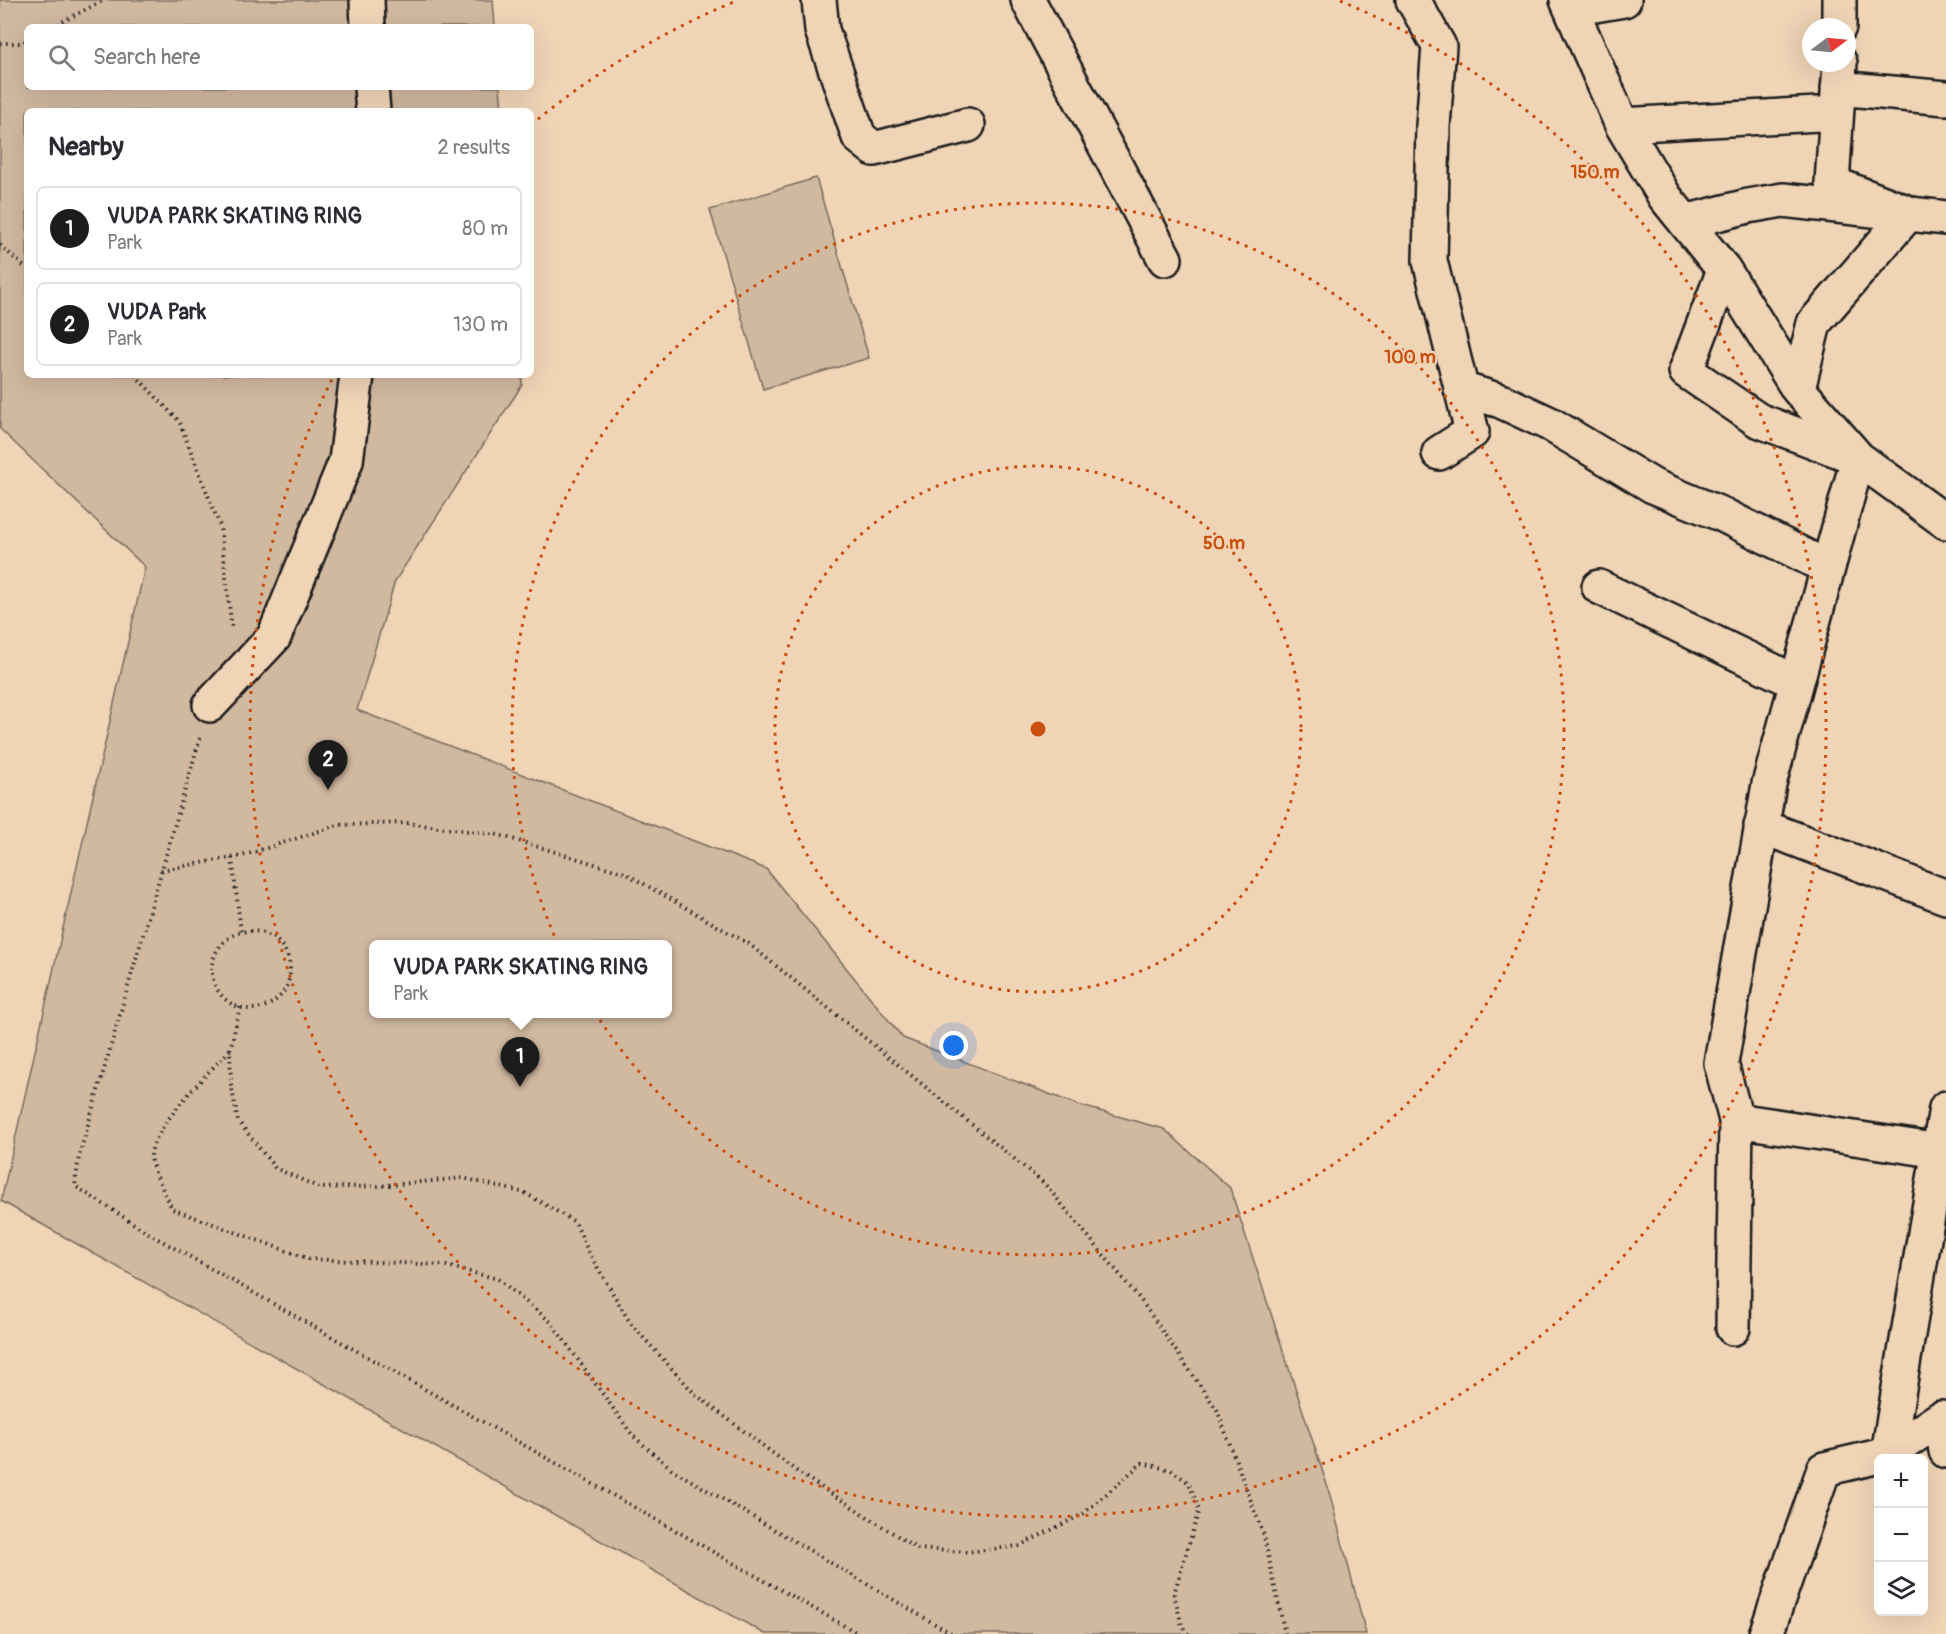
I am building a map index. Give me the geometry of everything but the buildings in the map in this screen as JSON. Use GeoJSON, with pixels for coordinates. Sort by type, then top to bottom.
{"type":"FeatureCollection","features":[{"type":"Feature","properties":{"kind":"street"},"geometry":{"type":"LineString","coordinates":[[367,0],[368,24]]}},
{"type":"Feature","properties":{"kind":"street"},"geometry":{"type":"LineString","coordinates":[[819,0],[822,30],[859,137],[874,149],[968,125]]}},
{"type":"Feature","properties":{"kind":"street"},"geometry":{"type":"LineString","coordinates":[[1028,0],[1165,260]]}},
{"type":"Feature","properties":{"kind":"street"},"geometry":{"type":"LineString","coordinates":[[1413,0],[1439,46],[1433,126],[1430,261],[1472,432],[1439,453]]}},
{"type":"Feature","properties":{"kind":"street"},"geometry":{"type":"LineString","coordinates":[[1624,0],[1569,5],[1622,125],[1665,197],[1724,270],[1798,389],[1858,458],[1946,522]]}},
{"type":"Feature","properties":{"kind":"street"},"geometry":{"type":"LineString","coordinates":[[1839,0],[1839,18]]}},
{"type":"Feature","properties":{"kind":"street"},"geometry":{"type":"LineString","coordinates":[[1622,125],[1838,88],[1946,98]]}},
{"type":"Feature","properties":{"kind":"street"},"geometry":{"type":"LineString","coordinates":[[1838,88],[1832,183],[1909,213]]}},
{"type":"Feature","properties":{"kind":"street"},"geometry":{"type":"LineString","coordinates":[[371,90],[373,108]]}},
{"type":"Feature","properties":{"kind":"street"},"geometry":{"type":"LineString","coordinates":[[1685,222],[1748,206],[1783,200],[1946,218]]}},
{"type":"Feature","properties":{"kind":"street"},"geometry":{"type":"LineString","coordinates":[[1798,389],[1814,323],[1909,213]]}},
{"type":"Feature","properties":{"kind":"street"},"geometry":{"type":"LineString","coordinates":[[1724,270],[1686,371],[1758,420],[1858,458]]}},
{"type":"Feature","properties":{"kind":"street"},"geometry":{"type":"LineString","coordinates":[[210,705],[274,637],[346,461],[357,378]]}},
{"type":"Feature","properties":{"kind":"street"},"geometry":{"type":"LineString","coordinates":[[1461,388],[1501,400],[1550,424],[1653,486],[1723,515],[1827,567]]}},
{"type":"Feature","properties":{"kind":"street"},"geometry":{"type":"LineString","coordinates":[[1732,1328],[1736,1120],[1721,1063],[1769,784],[1858,458]]}},
{"type":"Feature","properties":{"kind":"street"},"geometry":{"type":"LineString","coordinates":[[1599,587],[1796,682]]}},
{"type":"Feature","properties":{"kind":"street"},"geometry":{"type":"LineString","coordinates":[[1761,826],[1946,897]]}},
{"type":"Feature","properties":{"kind":"street"},"geometry":{"type":"LineString","coordinates":[[1887,1454],[1942,1151],[1946,1108]]}},
{"type":"Feature","properties":{"kind":"street"},"geometry":{"type":"LineString","coordinates":[[1736,1120],[1942,1151]]}},
{"type":"Feature","properties":{"kind":"street"},"geometry":{"type":"LineString","coordinates":[[1887,1454],[1943,1418],[1946,1451]]}},
{"type":"Feature","properties":{"kind":"street"},"geometry":{"type":"LineString","coordinates":[[1766,1634],[1824,1469],[1874,1457]]}},
{"type":"Feature","properties":{"kind":"path"},"geometry":{"type":"LineString","coordinates":[[58,24],[104,0]]}},
{"type":"Feature","properties":{"kind":"path"},"geometry":{"type":"LineString","coordinates":[[0,44],[24,42]]}},
{"type":"Feature","properties":{"kind":"path"},"geometry":{"type":"LineString","coordinates":[[0,245],[24,265]]}},
{"type":"Feature","properties":{"kind":"path"},"geometry":{"type":"LineString","coordinates":[[138,378],[178,421],[220,526],[232,633]]}},
{"type":"Feature","properties":{"kind":"path"},"geometry":{"type":"LineString","coordinates":[[210,705],[79,1156],[75,1186],[164,1242],[859,1634]]}},
{"type":"Feature","properties":{"kind":"path"},"geometry":{"type":"LineString","coordinates":[[161,870],[232,858],[338,825],[407,823],[500,835],[625,873],[749,944],[1044,1183],[1140,1299],[1217,1410],[1264,1536],[1285,1634]]}},
{"type":"Feature","properties":{"kind":"path"},"geometry":{"type":"LineString","coordinates":[[232,858],[241,932]]}},
{"type":"Feature","properties":{"kind":"path"},"geometry":{"type":"LineString","coordinates":[[253,930],[277,940],[289,962],[289,975],[285,988],[277,999],[266,1006],[253,1009],[228,1002],[219,993],[213,981],[214,956],[220,945],[241,932],[253,930]]}},
{"type":"Feature","properties":{"kind":"path"},"geometry":{"type":"LineString","coordinates":[[240,1007],[230,1050],[231,1084],[238,1121],[275,1168],[320,1188],[378,1186],[463,1178],[525,1192],[575,1222],[589,1253],[631,1324],[695,1394],[799,1473],[918,1549],[967,1552],[1019,1546],[1083,1514],[1142,1463],[1171,1470],[1189,1483],[1199,1510],[1174,1594],[1182,1626],[1188,1634]]}},
{"type":"Feature","properties":{"kind":"path"},"geometry":{"type":"LineString","coordinates":[[230,1050],[191,1091],[157,1134],[151,1157],[172,1209],[309,1258],[443,1265],[498,1279],[551,1323],[633,1436],[673,1470],[952,1634]]}},
{"type":"Feature","properties":{"kind":"shaded area"},"geometry":{"type":"Polygon","coordinates":[[[0,0],[493,0],[495,24],[24,24],[24,90],[500,90],[502,108],[24,108],[24,378],[522,378],[522,385],[395,581],[357,710],[766,869],[903,1038],[1078,1105],[1164,1129],[1230,1188],[1328,1488],[1366,1634],[765,1634],[1,1201],[145,567],[0,429],[0,0]]]}},
{"type":"Feature","properties":{"kind":"shaded area"},"geometry":{"type":"Polygon","coordinates":[[[816,178],[869,358],[763,389],[710,210],[816,178]]]}},
{"type":"Feature","properties":{"kind":"place","name":"VUDA Park"},"geometry":{"type":"Point","coordinates":[328,790]}},
{"type":"Feature","properties":{"kind":"place","name":"VUDA PARK SKATING RING"},"geometry":{"type":"Point","coordinates":[520,1087]}}]}
